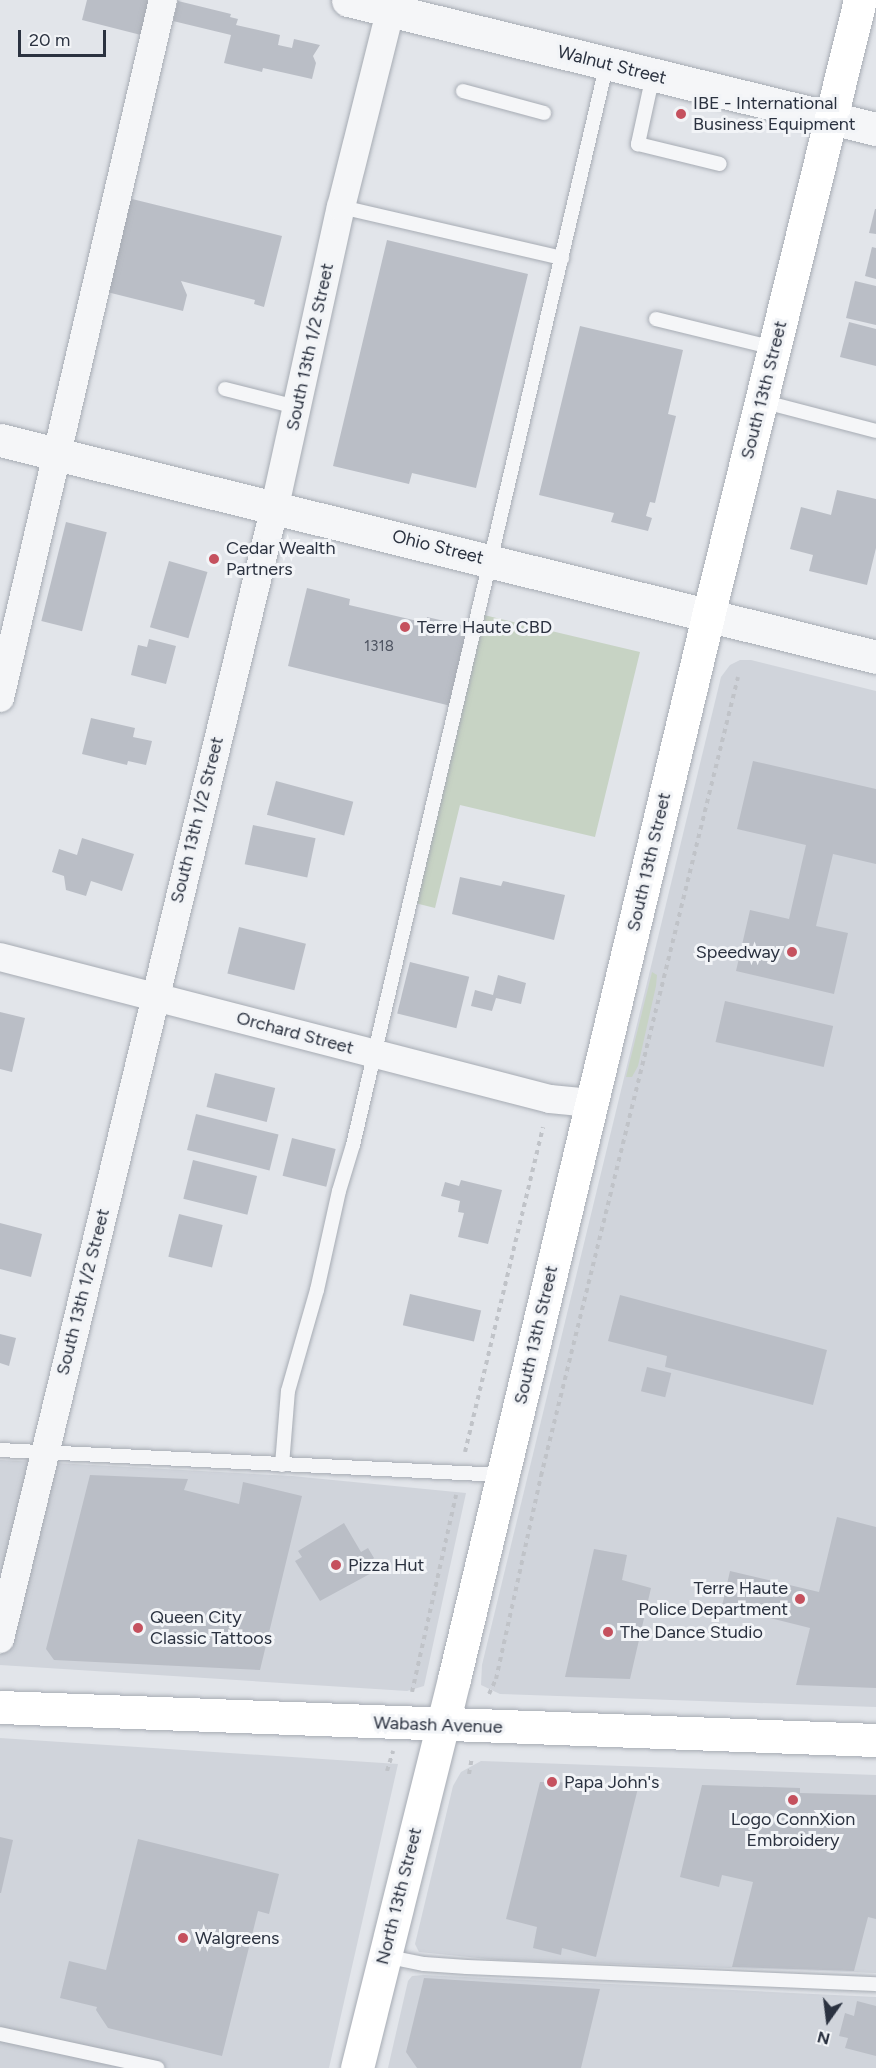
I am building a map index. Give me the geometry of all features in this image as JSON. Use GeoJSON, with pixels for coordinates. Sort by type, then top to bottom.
{"type":"FeatureCollection","features":[{"type":"Feature","properties":{"kind":"main road","name":"South 13th Street"},"geometry":{"type":"LineString","coordinates":[[441,1725],[708,616],[860,0]]}},
{"type":"Feature","properties":{"kind":"main road","name":"Wabash Avenue"},"geometry":{"type":"LineString","coordinates":[[0,1707],[401,1724],[876,1740]]}},
{"type":"Feature","properties":{"kind":"main road","name":"North 13th Street"},"geometry":{"type":"LineString","coordinates":[[357,2068],[441,1725]]}},
{"type":"Feature","properties":{"kind":"street"},"geometry":{"type":"LineString","coordinates":[[0,698],[163,0]]}},
{"type":"Feature","properties":{"kind":"street","name":"Walnut Street"},"geometry":{"type":"LineString","coordinates":[[348,0],[392,5],[653,75],[876,129]]}},
{"type":"Feature","properties":{"kind":"street","name":"South 13th 1/2 Street"},"geometry":{"type":"LineString","coordinates":[[0,1639],[154,995],[275,506],[341,207],[392,5]]}},
{"type":"Feature","properties":{"kind":"street","name":"Ohio Street"},"geometry":{"type":"LineString","coordinates":[[0,440],[275,506],[876,657]]}},
{"type":"Feature","properties":{"kind":"street","name":"Orchard Street"},"geometry":{"type":"LineString","coordinates":[[0,957],[550,1099],[591,1103]]}},
{"type":"Feature","properties":{"kind":"lane"},"geometry":{"type":"LineString","coordinates":[[282,1465],[288,1391],[317,1290],[339,1191],[353,1145],[607,63]]}},
{"type":"Feature","properties":{"kind":"lane"},"geometry":{"type":"LineString","coordinates":[[653,75],[639,144],[720,164]]}},
{"type":"Feature","properties":{"kind":"lane"},"geometry":{"type":"LineString","coordinates":[[463,91],[544,113]]}},
{"type":"Feature","properties":{"kind":"lane"},"geometry":{"type":"LineString","coordinates":[[341,207],[562,258]]}},
{"type":"Feature","properties":{"kind":"lane"},"geometry":{"type":"LineString","coordinates":[[656,320],[774,348]]}},
{"type":"Feature","properties":{"kind":"lane"},"geometry":{"type":"LineString","coordinates":[[225,389],[296,407]]}},
{"type":"Feature","properties":{"kind":"lane"},"geometry":{"type":"LineString","coordinates":[[761,401],[876,431]]}},
{"type":"Feature","properties":{"kind":"lane"},"geometry":{"type":"LineString","coordinates":[[0,1450],[502,1475]]}},
{"type":"Feature","properties":{"kind":"lane"},"geometry":{"type":"LineString","coordinates":[[384,1956],[424,1964],[467,1967],[876,1984]]}},
{"type":"Feature","properties":{"kind":"lane"},"geometry":{"type":"LineString","coordinates":[[0,2034],[157,2068]]}},
{"type":"Feature","properties":{"kind":"path"},"geometry":{"type":"LineString","coordinates":[[496,1679],[541,1476],[738,677]]}},
{"type":"Feature","properties":{"kind":"path"},"geometry":{"type":"LineString","coordinates":[[387,1771],[416,1678],[460,1474],[550,1099]]}},
{"type":"Feature","properties":{"kind":"shaded area"},"geometry":{"type":"Polygon","coordinates":[[[740,660],[751,660],[876,691],[876,1707],[500,1694],[481,1685],[482,1665],[721,677],[730,665],[740,660]]]}},
{"type":"Feature","properties":{"kind":"shaded area"},"geometry":{"type":"Polygon","coordinates":[[[0,1460],[292,1476],[466,1493],[424,1686],[407,1691],[0,1665],[0,1460]]]}},
{"type":"Feature","properties":{"kind":"shaded area"},"geometry":{"type":"Polygon","coordinates":[[[0,1738],[398,1764],[329,2068],[0,2068],[0,1738]]]}},
{"type":"Feature","properties":{"kind":"shaded area"},"geometry":{"type":"Polygon","coordinates":[[[481,1761],[876,1775],[876,1973],[498,1960],[419,1952],[415,1944],[453,1786],[461,1772],[481,1761]]]}},
{"type":"Feature","properties":{"kind":"shaded area"},"geometry":{"type":"Polygon","coordinates":[[[412,1976],[876,1997],[876,2068],[388,2068],[408,1981],[412,1976]]]}},
{"type":"Feature","properties":{"kind":"green space"},"geometry":{"type":"Polygon","coordinates":[[[484,615],[640,652],[595,837],[460,805],[435,908],[415,903],[484,615]]]}},
{"type":"Feature","properties":{"kind":"green space"},"geometry":{"type":"Polygon","coordinates":[[[652,972],[657,975],[656,986],[638,1066],[632,1077],[626,1077],[652,972]]]}},
{"type":"Feature","properties":{"kind":"building"},"geometry":{"type":"Polygon","coordinates":[[[87,0],[150,0],[141,35],[82,20],[87,0]]]}},
{"type":"Feature","properties":{"kind":"building"},"geometry":{"type":"Polygon","coordinates":[[[178,1],[231,14],[230,17],[238,19],[236,25],[280,35],[278,45],[292,48],[294,39],[320,45],[313,56],[316,63],[312,79],[263,68],[262,72],[224,63],[231,35],[173,21],[178,1]]]}},
{"type":"Feature","properties":{"kind":"building"},"geometry":{"type":"Polygon","coordinates":[[[124,197],[282,236],[264,307],[254,304],[255,300],[181,281],[187,295],[183,311],[107,292],[124,197]]]}},
{"type":"Feature","properties":{"kind":"building"},"geometry":{"type":"Polygon","coordinates":[[[876,209],[876,234],[869,233],[876,209]]]}},
{"type":"Feature","properties":{"kind":"building"},"geometry":{"type":"Polygon","coordinates":[[[387,240],[528,274],[476,488],[412,473],[409,484],[333,466],[387,240]]]}},
{"type":"Feature","properties":{"kind":"building"},"geometry":{"type":"Polygon","coordinates":[[[872,247],[876,248],[876,279],[865,276],[872,247]]]}},
{"type":"Feature","properties":{"kind":"building"},"geometry":{"type":"Polygon","coordinates":[[[855,281],[876,286],[876,325],[846,318],[855,281]]]}},
{"type":"Feature","properties":{"kind":"building"},"geometry":{"type":"Polygon","coordinates":[[[849,322],[876,329],[876,366],[840,357],[849,322]]]}},
{"type":"Feature","properties":{"kind":"building"},"geometry":{"type":"Polygon","coordinates":[[[580,326],[683,350],[668,414],[676,416],[655,503],[650,502],[646,516],[652,518],[648,531],[611,522],[614,513],[539,495],[580,326]]]}},
{"type":"Feature","properties":{"kind":"building"},"geometry":{"type":"Polygon","coordinates":[[[837,490],[876,499],[876,548],[867,585],[809,571],[813,555],[790,549],[801,507],[831,515],[837,490]]]}},
{"type":"Feature","properties":{"kind":"building"},"geometry":{"type":"Polygon","coordinates":[[[66,522],[107,532],[82,631],[41,621],[66,522]]]}},
{"type":"Feature","properties":{"kind":"building"},"geometry":{"type":"Polygon","coordinates":[[[169,561],[207,572],[188,638],[150,627],[169,561]]]}},
{"type":"Feature","properties":{"kind":"building"},"geometry":{"type":"Polygon","coordinates":[[[307,588],[350,599],[349,605],[426,623],[427,617],[470,627],[451,706],[288,666],[307,588]]]}},
{"type":"Feature","properties":{"kind":"building"},"geometry":{"type":"Polygon","coordinates":[[[149,639],[176,646],[166,684],[131,675],[138,645],[147,647],[149,639]]]}},
{"type":"Feature","properties":{"kind":"building"},"geometry":{"type":"Polygon","coordinates":[[[91,718],[135,728],[133,737],[152,741],[146,765],[128,761],[127,765],[82,754],[91,718]]]}},
{"type":"Feature","properties":{"kind":"building","name":"Speedway"},"geometry":{"type":"Polygon","coordinates":[[[753,761],[876,789],[876,864],[833,854],[816,926],[848,933],[834,994],[736,971],[750,910],[789,919],[806,845],[737,829],[753,761]]]}},
{"type":"Feature","properties":{"kind":"building"},"geometry":{"type":"Polygon","coordinates":[[[276,781],[353,802],[344,836],[267,815],[276,781]]]}},
{"type":"Feature","properties":{"kind":"building"},"geometry":{"type":"Polygon","coordinates":[[[253,825],[316,838],[307,877],[245,864],[253,825]]]}},
{"type":"Feature","properties":{"kind":"building"},"geometry":{"type":"Polygon","coordinates":[[[82,838],[134,854],[122,891],[91,881],[86,896],[66,890],[64,876],[52,872],[59,849],[77,855],[82,838]]]}},
{"type":"Feature","properties":{"kind":"building"},"geometry":{"type":"Polygon","coordinates":[[[460,877],[501,886],[503,881],[565,895],[554,940],[452,914],[460,877]]]}},
{"type":"Feature","properties":{"kind":"building"},"geometry":{"type":"Polygon","coordinates":[[[239,927],[306,944],[294,990],[227,974],[239,927]]]}},
{"type":"Feature","properties":{"kind":"building"},"geometry":{"type":"Polygon","coordinates":[[[410,962],[469,977],[456,1028],[397,1013],[410,962]]]}},
{"type":"Feature","properties":{"kind":"building"},"geometry":{"type":"Polygon","coordinates":[[[498,975],[526,983],[521,1004],[496,998],[492,1011],[471,1006],[475,990],[493,995],[498,975]]]}},
{"type":"Feature","properties":{"kind":"building"},"geometry":{"type":"Polygon","coordinates":[[[725,1001],[833,1026],[824,1067],[716,1042],[725,1001]]]}},
{"type":"Feature","properties":{"kind":"building"},"geometry":{"type":"Polygon","coordinates":[[[0,1012],[25,1018],[12,1072],[0,1069],[0,1012]]]}},
{"type":"Feature","properties":{"kind":"building"},"geometry":{"type":"Polygon","coordinates":[[[215,1073],[275,1088],[267,1122],[207,1107],[215,1073]]]}},
{"type":"Feature","properties":{"kind":"building"},"geometry":{"type":"Polygon","coordinates":[[[196,1114],[278,1135],[270,1170],[187,1150],[196,1114]]]}},
{"type":"Feature","properties":{"kind":"building"},"geometry":{"type":"Polygon","coordinates":[[[292,1138],[336,1149],[326,1187],[283,1176],[292,1138]]]}},
{"type":"Feature","properties":{"kind":"building"},"geometry":{"type":"Polygon","coordinates":[[[193,1160],[257,1176],[247,1215],[183,1199],[193,1160]]]}},
{"type":"Feature","properties":{"kind":"building"},"geometry":{"type":"Polygon","coordinates":[[[461,1180],[502,1190],[488,1244],[458,1237],[464,1213],[458,1212],[460,1201],[441,1196],[445,1182],[459,1186],[461,1180]]]}},
{"type":"Feature","properties":{"kind":"building"},"geometry":{"type":"Polygon","coordinates":[[[179,1214],[223,1225],[212,1268],[168,1257],[179,1214]]]}},
{"type":"Feature","properties":{"kind":"building"},"geometry":{"type":"Polygon","coordinates":[[[0,1223],[42,1234],[31,1277],[0,1269],[0,1223]]]}},
{"type":"Feature","properties":{"kind":"building"},"geometry":{"type":"Polygon","coordinates":[[[410,1294],[481,1310],[474,1342],[403,1325],[410,1294]]]}},
{"type":"Feature","properties":{"kind":"building"},"geometry":{"type":"Polygon","coordinates":[[[620,1295],[827,1350],[813,1405],[665,1367],[667,1356],[608,1341],[620,1295]]]}},
{"type":"Feature","properties":{"kind":"building"},"geometry":{"type":"Polygon","coordinates":[[[0,1334],[16,1338],[9,1366],[0,1363],[0,1334]]]}},
{"type":"Feature","properties":{"kind":"building"},"geometry":{"type":"Polygon","coordinates":[[[647,1367],[671,1373],[665,1397],[641,1391],[647,1367]]]}},
{"type":"Feature","properties":{"kind":"building"},"geometry":{"type":"Polygon","coordinates":[[[90,1475],[188,1479],[184,1490],[239,1504],[243,1482],[302,1496],[260,1670],[54,1660],[46,1649],[90,1475]]]}},
{"type":"Feature","properties":{"kind":"building","name":"Terre Haute Police Department"},"geometry":{"type":"Polygon","coordinates":[[[837,1517],[876,1527],[876,1688],[796,1685],[810,1628],[722,1606],[730,1571],[819,1592],[837,1517]]]}},
{"type":"Feature","properties":{"kind":"building","name":"Pizza Hut"},"geometry":{"type":"Polygon","coordinates":[[[344,1523],[361,1552],[368,1548],[374,1558],[371,1561],[377,1570],[320,1601],[295,1561],[302,1557],[298,1551],[344,1523]]]}},
{"type":"Feature","properties":{"kind":"building","name":"The Dance Studio"},"geometry":{"type":"Polygon","coordinates":[[[594,1549],[627,1555],[622,1580],[651,1588],[630,1679],[565,1677],[594,1549]]]}},
{"type":"Feature","properties":{"kind":"building"},"geometry":{"type":"Polygon","coordinates":[[[540,1782],[639,1784],[596,1957],[562,1948],[561,1955],[533,1948],[537,1927],[506,1919],[540,1782]]]}},
{"type":"Feature","properties":{"kind":"building"},"geometry":{"type":"Polygon","coordinates":[[[702,1785],[800,1788],[800,1793],[876,1795],[876,1919],[868,1917],[854,1971],[732,1967],[753,1882],[722,1875],[719,1887],[680,1877],[702,1785]]]}},
{"type":"Feature","properties":{"kind":"building"},"geometry":{"type":"Polygon","coordinates":[[[0,1837],[13,1840],[1,1893],[0,1893],[0,1837]]]}},
{"type":"Feature","properties":{"kind":"building","name":"Walgreens"},"geometry":{"type":"Polygon","coordinates":[[[138,1839],[279,1874],[269,1914],[258,1911],[222,2056],[108,2028],[96,2010],[97,2007],[60,1998],[69,1961],[106,1970],[138,1839]]]}},
{"type":"Feature","properties":{"kind":"building"},"geometry":{"type":"Polygon","coordinates":[[[424,1978],[600,1989],[581,2068],[417,2068],[406,2052],[424,1978]]]}},
{"type":"Feature","properties":{"kind":"building"},"geometry":{"type":"Polygon","coordinates":[[[857,2001],[876,2006],[876,2056],[845,2048],[848,2038],[839,2036],[845,2013],[854,2016],[857,2001]]]}},
{"type":"Feature","properties":{"kind":"place","name":"IBE - International Business Equipment"},"geometry":{"type":"Point","coordinates":[681,114]}},
{"type":"Feature","properties":{"kind":"place","name":"Cedar Wealth Partners"},"geometry":{"type":"Point","coordinates":[214,559]}},
{"type":"Feature","properties":{"kind":"place","name":"Terre Haute CBD"},"geometry":{"type":"Point","coordinates":[405,627]}},
{"type":"Feature","properties":{"kind":"place","name":"Speedway"},"geometry":{"type":"Point","coordinates":[792,952]}},
{"type":"Feature","properties":{"kind":"place","name":"Pizza Hut"},"geometry":{"type":"Point","coordinates":[336,1565]}},
{"type":"Feature","properties":{"kind":"place","name":"Terre Haute Police Department"},"geometry":{"type":"Point","coordinates":[800,1599]}},
{"type":"Feature","properties":{"kind":"place","name":"Queen City Classic Tattoos"},"geometry":{"type":"Point","coordinates":[138,1628]}},
{"type":"Feature","properties":{"kind":"place","name":"The Dance Studio"},"geometry":{"type":"Point","coordinates":[608,1632]}},
{"type":"Feature","properties":{"kind":"place","name":"Papa John's"},"geometry":{"type":"Point","coordinates":[552,1782]}},
{"type":"Feature","properties":{"kind":"place","name":"Logo ConnXion Embroidery"},"geometry":{"type":"Point","coordinates":[793,1800]}},
{"type":"Feature","properties":{"kind":"place","name":"Walgreens"},"geometry":{"type":"Point","coordinates":[183,1938]}}]}
